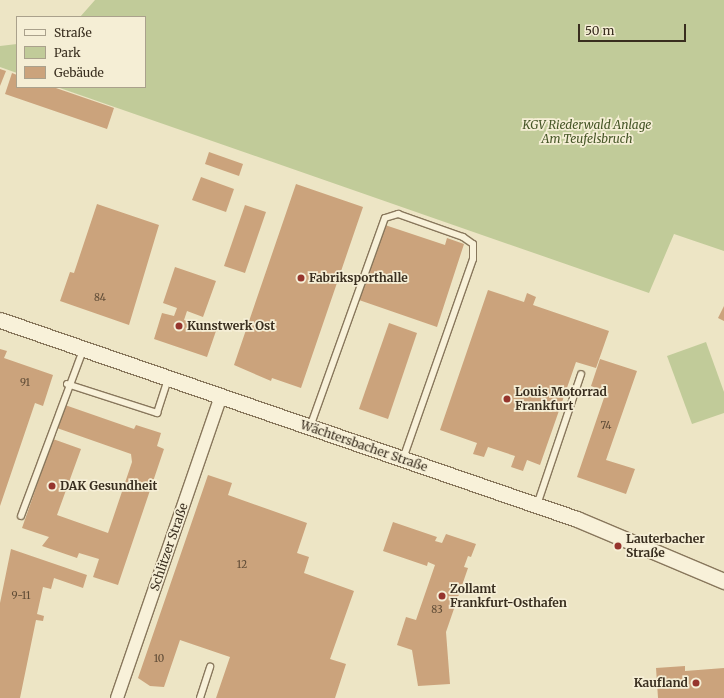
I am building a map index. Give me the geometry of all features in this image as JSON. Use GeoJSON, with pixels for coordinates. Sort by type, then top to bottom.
{"type":"FeatureCollection","features":[{"type":"Feature","properties":{"kind":"street","name":"Wächtersbacher Straße"},"geometry":{"type":"LineString","coordinates":[[0,320],[623,536],[724,581]]}},
{"type":"Feature","properties":{"kind":"street","name":"Schlitzer Straße"},"geometry":{"type":"LineString","coordinates":[[117,698],[221,396]]}},
{"type":"Feature","properties":{"kind":"lane"},"geometry":{"type":"LineString","coordinates":[[310,427],[385,218],[398,214],[463,236],[473,244],[474,259],[403,459]]}},
{"type":"Feature","properties":{"kind":"lane"},"geometry":{"type":"LineString","coordinates":[[20,516],[67,384],[83,350]]}},
{"type":"Feature","properties":{"kind":"lane"},"geometry":{"type":"LineString","coordinates":[[537,505],[581,374]]}},
{"type":"Feature","properties":{"kind":"lane"},"geometry":{"type":"LineString","coordinates":[[67,384],[157,413],[168,378]]}},
{"type":"Feature","properties":{"kind":"lane"},"geometry":{"type":"LineString","coordinates":[[200,698],[210,667]]}},
{"type":"Feature","properties":{"kind":"green space","name":"KGV Riederwald Anlage Am Teufelsbruch"},"geometry":{"type":"Polygon","coordinates":[[[95,0],[724,0],[724,251],[674,234],[649,293],[60,88],[146,88],[146,16],[81,16],[95,0]]]}},
{"type":"Feature","properties":{"kind":"green space"},"geometry":{"type":"Polygon","coordinates":[[[16,44],[16,73],[0,67],[0,46],[16,44]]]}},
{"type":"Feature","properties":{"kind":"green space"},"geometry":{"type":"Polygon","coordinates":[[[706,342],[724,392],[724,413],[692,424],[667,356],[706,342]]]}},
{"type":"Feature","properties":{"kind":"building"},"geometry":{"type":"Polygon","coordinates":[[[0,69],[6,71],[0,86],[0,69]]]}},
{"type":"Feature","properties":{"kind":"building"},"geometry":{"type":"Polygon","coordinates":[[[12,73],[16,75],[16,88],[56,88],[114,108],[107,129],[5,94],[12,73]]]}},
{"type":"Feature","properties":{"kind":"building"},"geometry":{"type":"Polygon","coordinates":[[[209,152],[243,164],[239,176],[205,164],[209,152]]]}},
{"type":"Feature","properties":{"kind":"building"},"geometry":{"type":"Polygon","coordinates":[[[201,177],[234,189],[226,212],[192,200],[201,177]]]}},
{"type":"Feature","properties":{"kind":"building","name":"Fabriksporthalle"},"geometry":{"type":"Polygon","coordinates":[[[296,184],[363,207],[301,388],[272,378],[271,381],[234,365],[296,184]]]}},
{"type":"Feature","properties":{"kind":"building"},"geometry":{"type":"Polygon","coordinates":[[[97,204],[159,225],[129,325],[60,301],[70,272],[74,273],[97,204]]]}},
{"type":"Feature","properties":{"kind":"building"},"geometry":{"type":"Polygon","coordinates":[[[245,205],[266,212],[245,273],[224,266],[245,205]]]}},
{"type":"Feature","properties":{"kind":"building"},"geometry":{"type":"Polygon","coordinates":[[[385,225],[445,245],[447,238],[464,244],[437,327],[359,300],[385,225]]]}},
{"type":"Feature","properties":{"kind":"building"},"geometry":{"type":"Polygon","coordinates":[[[175,267],[216,281],[203,317],[187,311],[184,320],[216,331],[207,357],[154,339],[162,313],[174,316],[177,308],[163,303],[175,267]]]}},
{"type":"Feature","properties":{"kind":"building","name":"Louis Motorrad Frankfurt"},"geometry":{"type":"Polygon","coordinates":[[[488,290],[524,302],[527,293],[536,297],[533,305],[609,331],[596,368],[576,362],[540,465],[527,460],[523,471],[511,467],[515,456],[488,447],[484,457],[473,454],[477,443],[440,430],[488,290]]]}},
{"type":"Feature","properties":{"kind":"building"},"geometry":{"type":"Polygon","coordinates":[[[724,306],[724,321],[718,318],[724,306]]]}},
{"type":"Feature","properties":{"kind":"building"},"geometry":{"type":"Polygon","coordinates":[[[389,323],[417,333],[388,419],[359,409],[389,323]]]}},
{"type":"Feature","properties":{"kind":"building"},"geometry":{"type":"Polygon","coordinates":[[[0,349],[7,351],[4,358],[53,375],[43,406],[35,403],[0,506],[0,349]]]}},
{"type":"Feature","properties":{"kind":"building"},"geometry":{"type":"Polygon","coordinates":[[[600,359],[637,371],[606,460],[635,469],[626,494],[577,477],[606,392],[591,386],[600,359]]]}},
{"type":"Feature","properties":{"kind":"building","name":"DAK Gesundheit"},"geometry":{"type":"Polygon","coordinates":[[[65,405],[134,429],[136,425],[161,433],[157,446],[164,449],[118,585],[93,577],[99,559],[79,553],[77,558],[42,546],[49,537],[22,528],[53,439],[81,449],[57,515],[108,533],[132,462],[131,454],[57,428],[65,405]]]}},
{"type":"Feature","properties":{"kind":"building"},"geometry":{"type":"Polygon","coordinates":[[[208,475],[232,483],[228,495],[307,523],[297,553],[309,557],[304,573],[354,591],[330,659],[346,664],[335,698],[216,698],[230,657],[180,640],[164,687],[150,686],[138,678],[208,475]]]}},
{"type":"Feature","properties":{"kind":"building"},"geometry":{"type":"Polygon","coordinates":[[[393,522],[437,537],[435,541],[442,543],[446,534],[476,544],[471,557],[468,556],[464,567],[468,568],[446,632],[450,684],[418,686],[412,650],[397,645],[406,617],[416,620],[435,565],[428,562],[427,566],[383,551],[393,522]]]}},
{"type":"Feature","properties":{"kind":"building"},"geometry":{"type":"Polygon","coordinates":[[[11,549],[87,575],[83,588],[54,578],[51,589],[43,587],[37,614],[44,616],[43,621],[36,620],[20,698],[0,698],[0,603],[11,549]]]}},
{"type":"Feature","properties":{"kind":"building","name":"Kaufland"},"geometry":{"type":"Polygon","coordinates":[[[685,666],[685,671],[724,668],[724,698],[658,698],[656,668],[685,666]]]}},
{"type":"Feature","properties":{"kind":"place","name":"Fabriksporthalle"},"geometry":{"type":"Point","coordinates":[301,278]}},
{"type":"Feature","properties":{"kind":"place","name":"Kunstwerk Ost"},"geometry":{"type":"Point","coordinates":[179,326]}},
{"type":"Feature","properties":{"kind":"place","name":"Louis Motorrad Frankfurt"},"geometry":{"type":"Point","coordinates":[507,399]}},
{"type":"Feature","properties":{"kind":"place","name":"DAK Gesundheit"},"geometry":{"type":"Point","coordinates":[52,486]}},
{"type":"Feature","properties":{"kind":"place","name":"Lauterbacher Straße"},"geometry":{"type":"Point","coordinates":[618,546]}},
{"type":"Feature","properties":{"kind":"place","name":"Zollamt Frankfurt-Osthafen"},"geometry":{"type":"Point","coordinates":[442,596]}},
{"type":"Feature","properties":{"kind":"place","name":"Kaufland"},"geometry":{"type":"Point","coordinates":[696,683]}}]}
